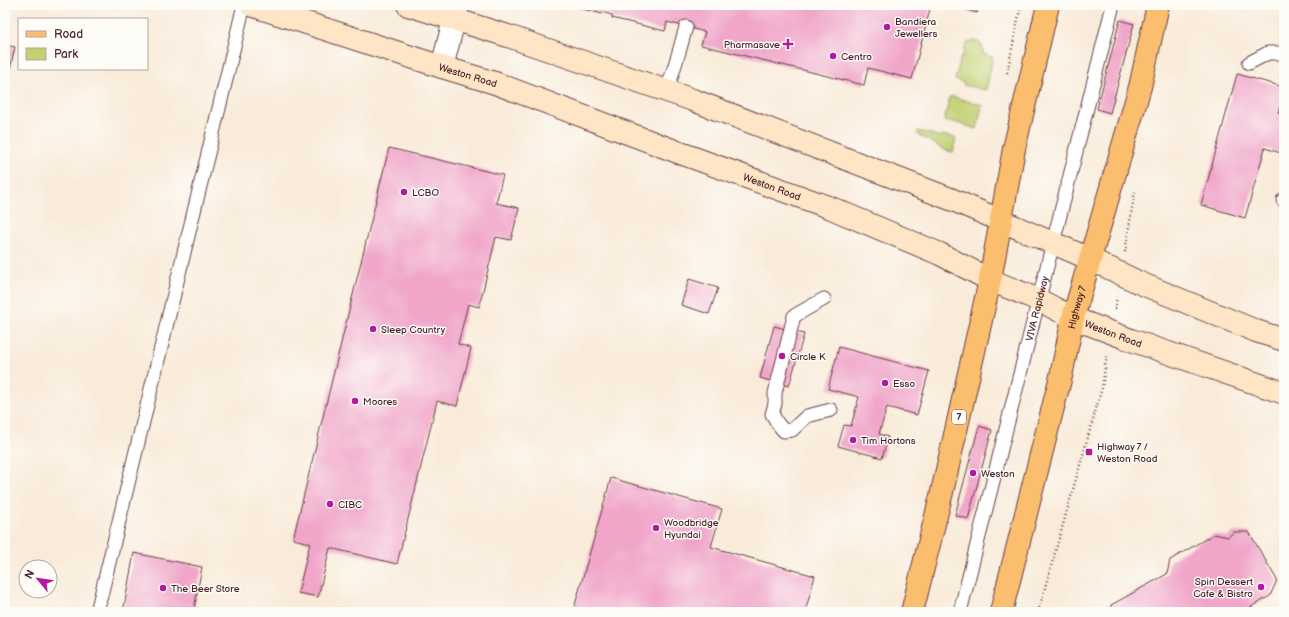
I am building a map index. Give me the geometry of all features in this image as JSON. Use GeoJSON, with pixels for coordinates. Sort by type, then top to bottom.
{"type":"FeatureCollection","features":[{"type":"Feature","properties":{"kind":"main road","name":"Weston Road"},"geometry":{"type":"LineString","coordinates":[[251,5],[442,68],[495,83],[668,149],[831,208],[940,254],[990,280],[1039,300],[1073,318],[1131,340],[1284,393]]}},
{"type":"Feature","properties":{"kind":"main road"},"geometry":{"type":"LineString","coordinates":[[408,5],[456,13],[508,36],[667,91],[953,200],[1090,259],[1140,283],[1256,331],[1284,340]]}},
{"type":"Feature","properties":{"kind":"main road","name":"7"},"geometry":{"type":"LineString","coordinates":[[912,612],[942,492],[990,280],[1014,149],[1048,5]]}},
{"type":"Feature","properties":{"kind":"main road","name":"Highway 7"},"geometry":{"type":"LineString","coordinates":[[1001,612],[1061,376],[1073,318],[1140,87],[1158,5]]}},
{"type":"Feature","properties":{"kind":"street"},"geometry":{"type":"LineString","coordinates":[[442,68],[456,13]]}},
{"type":"Feature","properties":{"kind":"lane"},"geometry":{"type":"LineString","coordinates":[[97,612],[244,5]]}},
{"type":"Feature","properties":{"kind":"lane","name":"VIVA Rapidway"},"geometry":{"type":"LineString","coordinates":[[960,612],[1113,5]]}},
{"type":"Feature","properties":{"kind":"lane"},"geometry":{"type":"LineString","coordinates":[[667,91],[686,27]]}},
{"type":"Feature","properties":{"kind":"lane"},"geometry":{"type":"LineString","coordinates":[[1249,63],[1268,53],[1284,53]]}},
{"type":"Feature","properties":{"kind":"lane"},"geometry":{"type":"LineString","coordinates":[[824,299],[794,316],[775,393],[775,404],[772,414],[784,431],[792,430],[807,416],[831,410]]}},
{"type":"Feature","properties":{"kind":"path"},"geometry":{"type":"LineString","coordinates":[[1007,74],[1021,5]]}},
{"type":"Feature","properties":{"kind":"path"},"geometry":{"type":"LineString","coordinates":[[1038,612],[1095,412]]}},
{"type":"Feature","properties":{"kind":"green space"},"geometry":{"type":"Polygon","coordinates":[[[971,41],[979,42],[983,48],[983,54],[993,57],[986,90],[963,85],[964,83],[955,80],[961,56],[964,55],[965,46],[971,41]]]}},
{"type":"Feature","properties":{"kind":"green space"},"geometry":{"type":"Polygon","coordinates":[[[950,96],[982,105],[977,129],[951,121],[949,123],[944,121],[950,96]]]}},
{"type":"Feature","properties":{"kind":"green space"},"geometry":{"type":"Polygon","coordinates":[[[918,131],[942,137],[942,135],[956,138],[953,152],[945,150],[917,134],[918,131]]]}},
{"type":"Feature","properties":{"kind":"building","name":"Centro"},"geometry":{"type":"Polygon","coordinates":[[[569,5],[931,5],[912,79],[868,68],[864,85],[701,45],[705,32],[667,22],[665,31],[612,18],[612,15],[602,12],[602,14],[569,5]]]}},
{"type":"Feature","properties":{"kind":"building"},"geometry":{"type":"Polygon","coordinates":[[[949,5],[972,5],[979,7],[977,13],[949,5]]]}},
{"type":"Feature","properties":{"kind":"building"},"geometry":{"type":"Polygon","coordinates":[[[1120,20],[1134,24],[1110,113],[1097,109],[1120,20]]]}},
{"type":"Feature","properties":{"kind":"building"},"geometry":{"type":"Polygon","coordinates":[[[5,45],[15,47],[6,86],[5,86],[5,45]]]}},
{"type":"Feature","properties":{"kind":"building"},"geometry":{"type":"Polygon","coordinates":[[[1237,74],[1284,87],[1278,113],[1284,114],[1284,154],[1265,148],[1245,218],[1201,205],[1237,74]]]}},
{"type":"Feature","properties":{"kind":"building"},"geometry":{"type":"Polygon","coordinates":[[[389,148],[503,175],[496,203],[519,208],[511,240],[496,237],[479,307],[468,304],[458,344],[471,348],[457,406],[437,401],[397,564],[330,548],[318,597],[298,593],[310,543],[293,539],[389,148]]]}},
{"type":"Feature","properties":{"kind":"building"},"geometry":{"type":"Polygon","coordinates":[[[689,279],[718,288],[709,314],[681,305],[689,279]]]}},
{"type":"Feature","properties":{"kind":"building","name":"Circle K"},"geometry":{"type":"Polygon","coordinates":[[[774,326],[804,334],[789,386],[760,378],[774,326]]]}},
{"type":"Feature","properties":{"kind":"building"},"geometry":{"type":"Polygon","coordinates":[[[839,347],[929,371],[917,415],[887,407],[879,434],[888,437],[882,458],[838,446],[844,425],[851,426],[859,397],[828,389],[839,347]]]}},
{"type":"Feature","properties":{"kind":"building","name":"Weston"},"geometry":{"type":"Polygon","coordinates":[[[979,426],[992,430],[968,519],[955,515],[979,426]]]}},
{"type":"Feature","properties":{"kind":"building","name":"Woodbridge Hyundai"},"geometry":{"type":"Polygon","coordinates":[[[611,478],[722,509],[711,547],[815,576],[805,612],[573,612],[611,478]]]}},
{"type":"Feature","properties":{"kind":"building"},"geometry":{"type":"Polygon","coordinates":[[[1234,532],[1249,532],[1277,580],[1270,596],[1242,612],[1111,612],[1111,605],[1167,574],[1170,560],[1214,534],[1228,537],[1234,532]]]}},
{"type":"Feature","properties":{"kind":"building","name":"The Beer Store"},"geometry":{"type":"Polygon","coordinates":[[[134,553],[202,567],[194,609],[197,612],[123,612],[134,553]]]}},
{"type":"Feature","properties":{"kind":"place","name":"Bandiera Jewellers"},"geometry":{"type":"Point","coordinates":[887,27]}},
{"type":"Feature","properties":{"kind":"place","name":"Pharmasave"},"geometry":{"type":"Point","coordinates":[788,44]}},
{"type":"Feature","properties":{"kind":"place","name":"Centro"},"geometry":{"type":"Point","coordinates":[833,56]}},
{"type":"Feature","properties":{"kind":"place","name":"LCBO"},"geometry":{"type":"Point","coordinates":[404,192]}},
{"type":"Feature","properties":{"kind":"place","name":"Sleep Country"},"geometry":{"type":"Point","coordinates":[373,329]}},
{"type":"Feature","properties":{"kind":"place","name":"Circle K"},"geometry":{"type":"Point","coordinates":[782,356]}},
{"type":"Feature","properties":{"kind":"place","name":"Esso"},"geometry":{"type":"Point","coordinates":[885,383]}},
{"type":"Feature","properties":{"kind":"place","name":"Moores"},"geometry":{"type":"Point","coordinates":[355,401]}},
{"type":"Feature","properties":{"kind":"place","name":"Tim Hortons"},"geometry":{"type":"Point","coordinates":[853,440]}},
{"type":"Feature","properties":{"kind":"place","name":"Highway 7 / Weston Road"},"geometry":{"type":"Point","coordinates":[1089,452]}},
{"type":"Feature","properties":{"kind":"place","name":"Weston"},"geometry":{"type":"Point","coordinates":[973,473]}},
{"type":"Feature","properties":{"kind":"place","name":"CIBC"},"geometry":{"type":"Point","coordinates":[330,504]}},
{"type":"Feature","properties":{"kind":"place","name":"Woodbridge Hyundai"},"geometry":{"type":"Point","coordinates":[656,528]}},
{"type":"Feature","properties":{"kind":"place","name":"Spin Dessert Cafe & Bistro"},"geometry":{"type":"Point","coordinates":[1261,587]}},
{"type":"Feature","properties":{"kind":"place","name":"The Beer Store"},"geometry":{"type":"Point","coordinates":[163,588]}}]}
